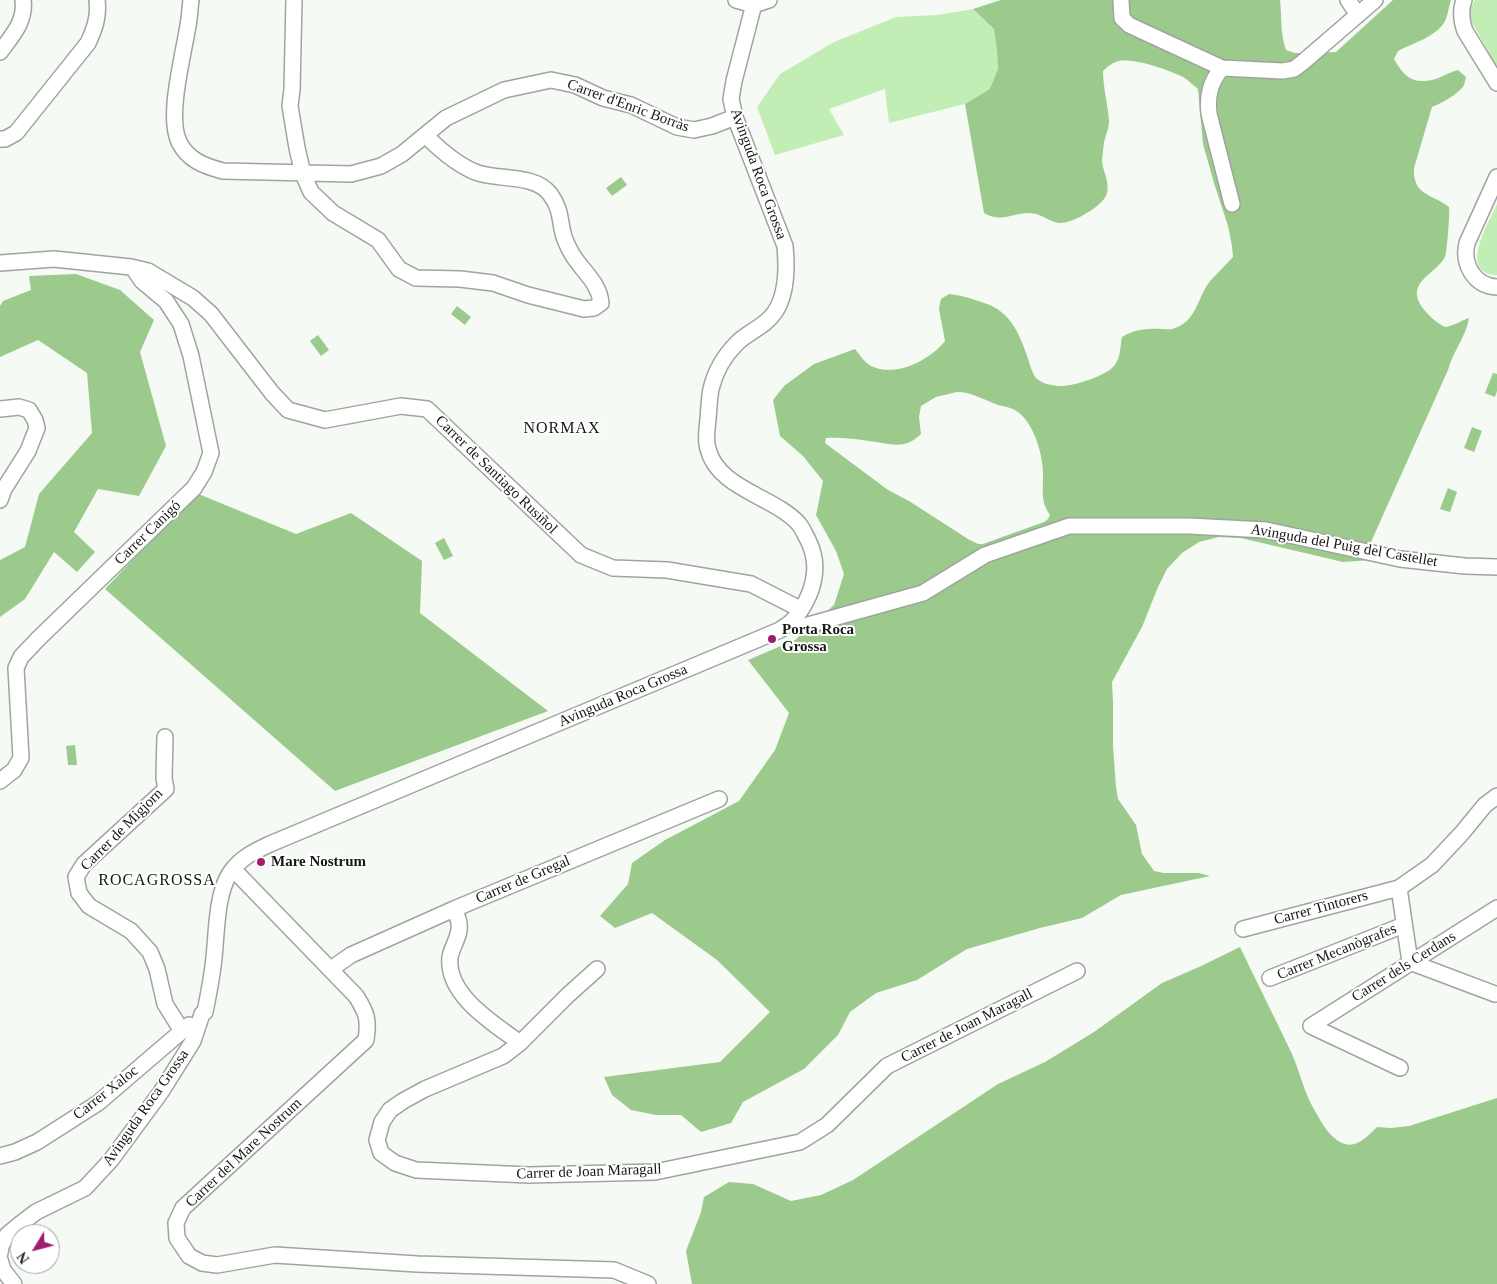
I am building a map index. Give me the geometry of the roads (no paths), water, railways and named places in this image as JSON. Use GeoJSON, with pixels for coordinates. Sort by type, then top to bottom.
{"type":"FeatureCollection","features":[{"type":"Feature","properties":{"kind":"street"},"geometry":{"type":"LineString","coordinates":[[0,52],[19,26],[24,8],[23,0]]}},
{"type":"Feature","properties":{"kind":"street"},"geometry":{"type":"LineString","coordinates":[[0,139],[5,139],[16,133],[88,43],[96,26],[97,0]]}},
{"type":"Feature","properties":{"kind":"street","name":"Carrer d'Enric Borràs"},"geometry":{"type":"LineString","coordinates":[[190,0],[190,18],[174,118],[179,142],[190,156],[203,166],[222,171],[351,174],[381,166],[402,154],[446,118],[504,90],[551,80],[575,85],[603,98],[631,106],[677,127],[694,130],[712,126],[735,116]]}},
{"type":"Feature","properties":{"kind":"street"},"geometry":{"type":"LineString","coordinates":[[294,0],[290,106],[303,174],[311,192],[333,213],[378,240],[399,269],[416,278],[460,278],[493,283],[528,295],[584,310],[594,308],[601,303],[596,285],[572,254],[564,237],[557,204],[548,192],[530,182],[477,173],[440,150],[425,135]]}},
{"type":"Feature","properties":{"kind":"street"},"geometry":{"type":"LineString","coordinates":[[736,0],[754,3],[769,0]]}},
{"type":"Feature","properties":{"kind":"street"},"geometry":{"type":"LineString","coordinates":[[1121,0],[1122,18],[1129,25],[1222,68],[1284,71],[1294,69],[1375,0]]}},
{"type":"Feature","properties":{"kind":"street"},"geometry":{"type":"LineString","coordinates":[[1348,0],[1358,15]]}},
{"type":"Feature","properties":{"kind":"street"},"geometry":{"type":"LineString","coordinates":[[1464,0],[1461,12],[1465,31],[1497,83]]}},
{"type":"Feature","properties":{"kind":"street","name":"Avinguda Roca Grossa"},"geometry":{"type":"LineString","coordinates":[[0,1253],[1,1246],[8,1235],[19,1224],[36,1212],[86,1188],[112,1160],[161,1092],[193,1041],[202,1014],[205,1012],[213,968],[221,898],[225,882],[244,857],[270,844],[780,630],[796,615],[808,596],[816,566],[811,546],[800,525],[787,513],[724,476],[715,464],[708,449],[706,433],[711,389],[719,370],[728,354],[738,342],[769,320],[775,312],[782,298],[786,263],[785,246],[735,116],[731,99],[754,3]]}},
{"type":"Feature","properties":{"kind":"street"},"geometry":{"type":"LineString","coordinates":[[1222,68],[1215,76],[1211,85],[1208,103],[1209,114],[1232,204]]}},
{"type":"Feature","properties":{"kind":"street"},"geometry":{"type":"LineString","coordinates":[[1497,176],[1465,251],[1468,266],[1477,280],[1490,287],[1497,287]]}},
{"type":"Feature","properties":{"kind":"street","name":"Carrer de Santiago Rusiñol"},"geometry":{"type":"LineString","coordinates":[[0,263],[54,259],[148,271],[193,298],[211,314],[265,385],[288,410],[325,420],[401,406],[427,409],[581,555],[613,568],[667,570],[750,584],[796,615]]}},
{"type":"Feature","properties":{"kind":"street","name":"Carrer Canigó"},"geometry":{"type":"LineString","coordinates":[[0,781],[14,770],[21,758],[16,668],[21,658],[38,639],[194,488],[204,472],[211,453],[191,356],[181,324],[166,301],[142,281],[133,268]]}},
{"type":"Feature","properties":{"kind":"street"},"geometry":{"type":"LineString","coordinates":[[0,409],[19,407],[29,410],[37,428],[28,451],[4,489],[0,500]]}},
{"type":"Feature","properties":{"kind":"street","name":"Avinguda del Puig del Castellet"},"geometry":{"type":"LineString","coordinates":[[796,615],[801,627],[923,594],[985,555],[1069,526],[1189,526],[1266,530],[1400,558],[1465,566],[1497,567]]}},
{"type":"Feature","properties":{"kind":"street","name":"Carrer de Migjorn"},"geometry":{"type":"LineString","coordinates":[[165,737],[164,778],[166,789],[84,864],[76,877],[79,893],[89,906],[131,931],[150,952],[157,970],[165,1004],[182,1031]]}},
{"type":"Feature","properties":{"kind":"street"},"geometry":{"type":"LineString","coordinates":[[1496,994],[1410,962],[1399,888],[1432,865],[1485,805],[1497,796]]}},
{"type":"Feature","properties":{"kind":"street","name":"Carrer de Gregal"},"geometry":{"type":"LineString","coordinates":[[331,969],[351,954],[719,799]]}},
{"type":"Feature","properties":{"kind":"street","name":"Carrer del Mare Nostrum"},"geometry":{"type":"LineString","coordinates":[[233,869],[356,996],[365,1011],[368,1025],[366,1040],[183,1208],[176,1223],[178,1238],[189,1256],[202,1263],[217,1265],[275,1255],[417,1264],[614,1270],[648,1284]]}},
{"type":"Feature","properties":{"kind":"street","name":"Carrer Tintorers"},"geometry":{"type":"LineString","coordinates":[[1243,929],[1399,888]]}},
{"type":"Feature","properties":{"kind":"street"},"geometry":{"type":"LineString","coordinates":[[454,909],[460,925],[450,954],[452,978],[468,1002],[520,1043]]}},
{"type":"Feature","properties":{"kind":"street","name":"Carrer dels Cerdans"},"geometry":{"type":"LineString","coordinates":[[1400,1068],[1311,1026],[1410,962],[1495,912]]}},
{"type":"Feature","properties":{"kind":"street","name":"Carrer Mecanògrafes"},"geometry":{"type":"LineString","coordinates":[[1270,978],[1404,925]]}},
{"type":"Feature","properties":{"kind":"street","name":"Carrer de Joan Maragall"},"geometry":{"type":"LineString","coordinates":[[597,969],[520,1043],[503,1056],[424,1089],[390,1110],[382,1122],[377,1140],[381,1153],[396,1163],[416,1170],[529,1175],[655,1172],[800,1142],[827,1125],[887,1066],[1077,971]]}},
{"type":"Feature","properties":{"kind":"street","name":"Carrer Xaloc"},"geometry":{"type":"LineString","coordinates":[[0,1156],[38,1142],[98,1103],[202,1014]]}},
{"type":"Feature","properties":{"kind":"street"},"geometry":{"type":"LineString","coordinates":[[0,1260],[3,1270],[14,1284]]}},
{"type":"Feature","properties":{"kind":"place","name":"Porta Roca Grossa"},"geometry":{"type":"Point","coordinates":[772,639]}},
{"type":"Feature","properties":{"kind":"place","name":"Mare Nostrum"},"geometry":{"type":"Point","coordinates":[261,862]}},
{"type":"Feature","properties":{"kind":"district","name":"NORMAX"},"geometry":{"type":"Point","coordinates":[562,429]}},
{"type":"Feature","properties":{"kind":"district","name":"ROCAGROSSA"},"geometry":{"type":"Point","coordinates":[157,881]}}]}
